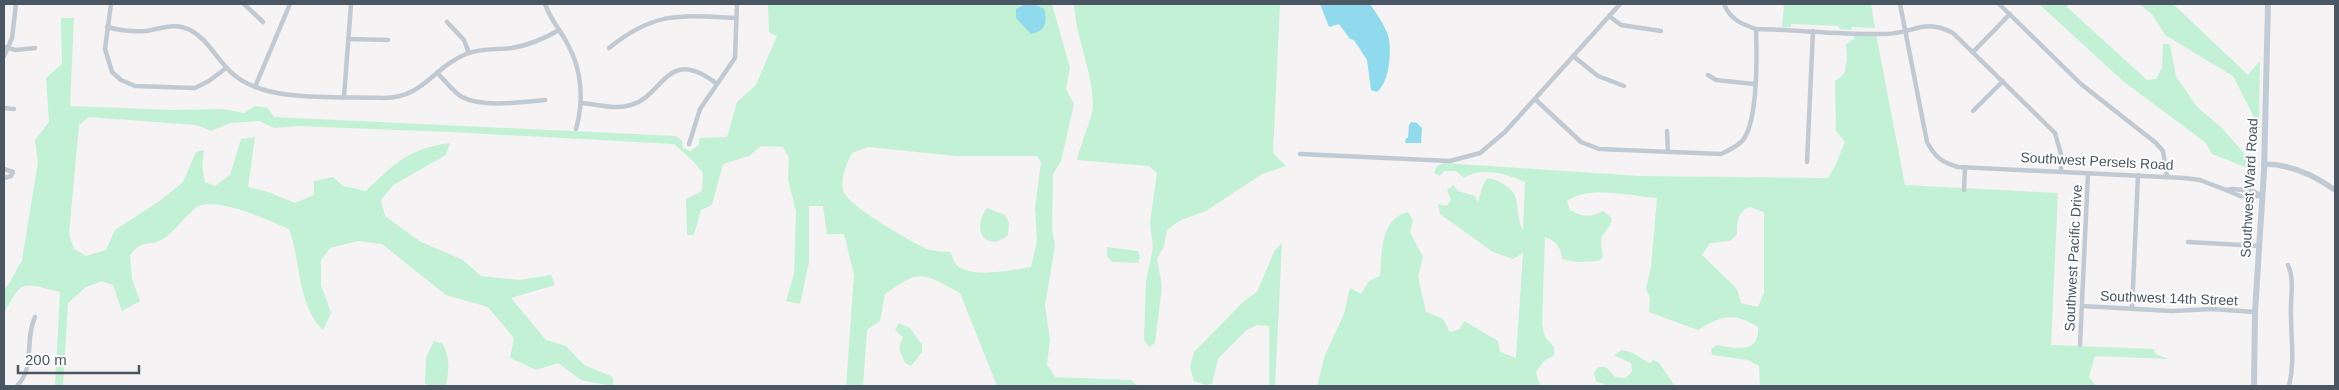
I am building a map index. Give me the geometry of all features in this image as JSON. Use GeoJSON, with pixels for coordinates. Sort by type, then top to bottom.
{"type":"FeatureCollection","features":[{"type":"Feature","properties":{"kind":"main road","name":"Southwest Ward Road"},"geometry":{"type":"LineString","coordinates":[[2254,386],[2254,312],[2260,246],[2264,164],[2268,4]]}},
{"type":"Feature","properties":{"kind":"main road","name":"Southwest Ward Road"},"geometry":{"type":"LineString","coordinates":[[2250,386],[2253,374]]}},
{"type":"Feature","properties":{"kind":"street"},"geometry":{"type":"LineString","coordinates":[[4,56],[14,30],[16,4]]}},
{"type":"Feature","properties":{"kind":"street"},"geometry":{"type":"LineString","coordinates":[[111,4],[105,48],[110,66],[121,80],[135,86],[184,88],[202,86],[226,68]]}},
{"type":"Feature","properties":{"kind":"street"},"geometry":{"type":"LineString","coordinates":[[244,4],[263,22]]}},
{"type":"Feature","properties":{"kind":"street"},"geometry":{"type":"LineString","coordinates":[[255,87],[290,4]]}},
{"type":"Feature","properties":{"kind":"street"},"geometry":{"type":"LineString","coordinates":[[344,96],[351,4]]}},
{"type":"Feature","properties":{"kind":"street"},"geometry":{"type":"LineString","coordinates":[[544,4],[574,59],[580,80],[581,103],[576,128]]}},
{"type":"Feature","properties":{"kind":"street"},"geometry":{"type":"LineString","coordinates":[[689,144],[700,109],[728,71],[735,58],[737,4]]}},
{"type":"Feature","properties":{"kind":"street"},"geometry":{"type":"LineString","coordinates":[[1300,154],[1450,161],[1480,153],[1490,146],[1536,100],[1620,4]]}},
{"type":"Feature","properties":{"kind":"street"},"geometry":{"type":"LineString","coordinates":[[1724,4],[1727,11],[1737,22],[1756,29],[1812,31],[1807,162]]}},
{"type":"Feature","properties":{"kind":"street","name":"Southwest Persels Road"},"geometry":{"type":"LineString","coordinates":[[1900,4],[1927,142],[1934,155],[1943,163],[1965,167],[2138,175],[2200,180],[2226,190],[2253,192],[2262,196]]}},
{"type":"Feature","properties":{"kind":"street"},"geometry":{"type":"LineString","coordinates":[[1999,4],[2081,84],[2156,143],[2163,151],[2167,177]]}},
{"type":"Feature","properties":{"kind":"street"},"geometry":{"type":"LineString","coordinates":[[1973,52],[2010,14]]}},
{"type":"Feature","properties":{"kind":"street"},"geometry":{"type":"LineString","coordinates":[[609,48],[638,27],[662,18],[680,16],[736,18]]}},
{"type":"Feature","properties":{"kind":"street"},"geometry":{"type":"LineString","coordinates":[[1609,16],[1621,25],[1661,31]]}},
{"type":"Feature","properties":{"kind":"street"},"geometry":{"type":"LineString","coordinates":[[447,22],[464,40],[469,53]]}},
{"type":"Feature","properties":{"kind":"street"},"geometry":{"type":"LineString","coordinates":[[107,26],[130,31],[145,31],[164,26],[178,26],[189,30],[201,37],[226,68],[237,78],[255,87],[280,94],[384,98],[404,96],[422,86],[448,64],[469,53],[528,44],[559,30]]}},
{"type":"Feature","properties":{"kind":"street","name":"Southwest Pacific Drive"},"geometry":{"type":"LineString","coordinates":[[1812,31],[1886,34],[1940,26],[1953,33],[2055,133],[2060,148],[2061,172]]}},
{"type":"Feature","properties":{"kind":"street"},"geometry":{"type":"LineString","coordinates":[[1536,100],[1581,142],[1599,149],[1720,154],[1738,145],[1744,139],[1752,119],[1756,29]]}},
{"type":"Feature","properties":{"kind":"street"},"geometry":{"type":"LineString","coordinates":[[349,39],[388,40]]}},
{"type":"Feature","properties":{"kind":"street"},"geometry":{"type":"LineString","coordinates":[[6,48],[35,48]]}},
{"type":"Feature","properties":{"kind":"street"},"geometry":{"type":"LineString","coordinates":[[1573,56],[1598,76],[1624,86]]}},
{"type":"Feature","properties":{"kind":"street"},"geometry":{"type":"LineString","coordinates":[[581,103],[619,107],[632,105],[652,91],[666,76],[685,70],[697,72],[717,84]]}},
{"type":"Feature","properties":{"kind":"street"},"geometry":{"type":"LineString","coordinates":[[437,72],[459,95],[474,101],[506,103],[545,100]]}},
{"type":"Feature","properties":{"kind":"street"},"geometry":{"type":"LineString","coordinates":[[1708,75],[1716,80],[1754,84]]}},
{"type":"Feature","properties":{"kind":"street"},"geometry":{"type":"LineString","coordinates":[[1973,111],[2003,81]]}},
{"type":"Feature","properties":{"kind":"street"},"geometry":{"type":"LineString","coordinates":[[4,108],[14,109]]}},
{"type":"Feature","properties":{"kind":"street"},"geometry":{"type":"LineString","coordinates":[[1667,131],[1668,152]]}},
{"type":"Feature","properties":{"kind":"street"},"geometry":{"type":"LineString","coordinates":[[2264,164],[2280,165],[2309,173],[2335,190]]}},
{"type":"Feature","properties":{"kind":"street"},"geometry":{"type":"LineString","coordinates":[[1964,190],[1965,167]]}},
{"type":"Feature","properties":{"kind":"street"},"geometry":{"type":"LineString","coordinates":[[4,169],[12,172],[11,176],[4,178]]}},
{"type":"Feature","properties":{"kind":"street","name":"Southwest Pacific Drive"},"geometry":{"type":"LineString","coordinates":[[2080,345],[2088,173]]}},
{"type":"Feature","properties":{"kind":"street"},"geometry":{"type":"LineString","coordinates":[[2132,309],[2138,175]]}},
{"type":"Feature","properties":{"kind":"street"},"geometry":{"type":"LineString","coordinates":[[2188,242],[2260,246]]}},
{"type":"Feature","properties":{"kind":"street"},"geometry":{"type":"LineString","coordinates":[[2288,265],[2292,274],[2290,314],[2294,359],[2289,386]]}},
{"type":"Feature","properties":{"kind":"street","name":"Southwest 14th Street"},"geometry":{"type":"LineString","coordinates":[[2082,306],[2172,311],[2212,309],[2254,312]]}},
{"type":"Feature","properties":{"kind":"street"},"geometry":{"type":"LineString","coordinates":[[17,386],[26,373],[31,325],[35,317]]}},
{"type":"Feature","properties":{"kind":"green space"},"geometry":{"type":"Polygon","coordinates":[[[768,4],[1052,4],[1070,68],[1066,89],[1074,104],[1061,161],[1053,174],[1052,229],[1055,246],[1045,305],[1050,340],[1047,364],[1055,377],[1131,380],[1138,386],[997,386],[960,293],[938,281],[922,276],[907,280],[885,294],[880,321],[867,330],[863,386],[846,386],[854,275],[844,234],[827,234],[823,206],[809,206],[809,262],[800,304],[786,301],[794,274],[796,211],[788,179],[789,158],[783,147],[761,146],[749,156],[723,164],[712,205],[701,210],[694,235],[687,235],[686,199],[702,191],[703,173],[674,144],[450,132],[296,126],[274,128],[259,121],[230,123],[211,131],[196,125],[89,117],[79,125],[69,234],[74,249],[86,256],[106,250],[115,230],[161,200],[183,182],[196,152],[204,150],[202,165],[205,182],[215,186],[230,175],[241,139],[255,137],[248,187],[268,192],[295,203],[314,195],[314,181],[333,177],[343,186],[366,191],[394,165],[413,153],[436,145],[450,143],[446,155],[393,185],[381,200],[385,216],[419,241],[463,260],[481,276],[519,280],[551,275],[555,285],[511,298],[546,340],[566,346],[584,365],[613,377],[613,386],[581,380],[558,363],[536,370],[510,358],[514,338],[488,307],[446,295],[382,244],[358,241],[330,248],[321,260],[321,285],[331,313],[323,330],[308,308],[289,229],[243,210],[216,204],[205,204],[197,207],[168,236],[158,242],[139,246],[130,255],[132,279],[140,301],[122,311],[113,285],[102,281],[86,287],[68,303],[63,386],[55,386],[60,292],[25,286],[15,294],[4,314],[4,289],[9,284],[22,260],[38,162],[35,140],[49,122],[46,78],[62,64],[61,18],[74,18],[70,106],[173,110],[223,109],[244,113],[255,106],[268,108],[274,117],[676,136],[682,141],[683,148],[690,151],[699,145],[699,138],[727,137],[737,102],[756,85],[777,36],[769,32],[768,4]],[[868,147],[852,153],[843,176],[843,190],[855,205],[895,231],[927,249],[950,252],[955,263],[961,268],[980,273],[1031,267],[1037,241],[1035,208],[1041,162],[1037,156],[956,156],[868,147]]]}},
{"type":"Feature","properties":{"kind":"green space"},"geometry":{"type":"Polygon","coordinates":[[[1074,4],[1280,4],[1273,153],[1286,166],[1262,174],[1206,211],[1179,221],[1167,230],[1164,246],[1157,259],[1162,286],[1155,343],[1149,347],[1144,340],[1146,281],[1153,248],[1150,222],[1157,173],[1149,166],[1077,160],[1093,104],[1090,78],[1075,17],[1074,4]]]}},
{"type":"Feature","properties":{"kind":"green space"},"geometry":{"type":"Polygon","coordinates":[[[1784,4],[1871,4],[1875,28],[1851,27],[1852,30],[1840,29],[1838,26],[1791,24],[1791,27],[1782,27],[1784,4]]]}},
{"type":"Feature","properties":{"kind":"green space"},"geometry":{"type":"Polygon","coordinates":[[[2039,4],[2067,4],[2068,8],[2147,80],[2156,79],[2162,68],[2163,44],[2170,44],[2176,76],[2197,107],[2221,127],[2243,152],[2251,165],[2248,168],[2212,154],[2206,143],[2123,81],[2039,4]]]}},
{"type":"Feature","properties":{"kind":"green space"},"geometry":{"type":"Polygon","coordinates":[[[2139,4],[2173,4],[2248,75],[2260,61],[2259,127],[2233,76],[2165,35],[2152,14],[2139,4]]]}},
{"type":"Feature","properties":{"kind":"green space"},"geometry":{"type":"Polygon","coordinates":[[[1853,33],[1876,34],[1905,185],[2058,193],[2051,345],[2154,349],[2155,354],[2169,359],[2095,356],[2089,377],[2096,386],[1760,386],[1759,366],[1748,360],[1712,355],[1711,349],[1717,345],[1738,348],[1751,346],[1758,336],[1758,327],[1742,319],[1728,317],[1714,321],[1698,330],[1649,312],[1650,298],[1646,289],[1651,267],[1657,198],[1598,192],[1576,196],[1567,201],[1570,210],[1578,214],[1590,216],[1603,211],[1612,218],[1608,229],[1602,237],[1601,248],[1603,257],[1599,261],[1576,262],[1562,259],[1557,245],[1545,237],[1542,324],[1545,337],[1554,347],[1554,355],[1544,361],[1536,372],[1540,386],[1317,386],[1325,355],[1344,314],[1350,288],[1361,294],[1369,281],[1380,276],[1382,247],[1387,229],[1399,216],[1408,212],[1413,220],[1410,232],[1423,257],[1418,277],[1426,312],[1443,319],[1450,332],[1460,329],[1464,321],[1498,341],[1500,352],[1516,358],[1523,253],[1513,259],[1493,252],[1440,214],[1438,204],[1447,206],[1451,200],[1447,190],[1453,185],[1458,191],[1475,196],[1478,202],[1487,178],[1495,180],[1506,186],[1515,195],[1520,224],[1523,230],[1525,182],[1495,172],[1478,172],[1464,178],[1456,171],[1444,171],[1440,176],[1434,173],[1437,166],[1444,163],[1639,176],[1828,178],[1845,142],[1836,131],[1835,81],[1844,74],[1847,59],[1846,44],[1854,39],[1853,33]],[[1750,207],[1746,209],[1740,214],[1737,234],[1730,241],[1710,243],[1702,255],[1737,289],[1741,303],[1758,307],[1764,293],[1764,212],[1750,207]]]}},
{"type":"Feature","properties":{"kind":"green space"},"geometry":{"type":"Polygon","coordinates":[[[987,208],[1005,215],[1009,223],[1008,235],[995,242],[984,238],[981,232],[982,217],[987,208]]]}},
{"type":"Feature","properties":{"kind":"green space"},"geometry":{"type":"Polygon","coordinates":[[[1282,243],[1275,386],[1269,386],[1269,326],[1257,325],[1247,330],[1218,359],[1212,384],[1206,385],[1194,381],[1190,367],[1194,352],[1244,301],[1257,292],[1275,250],[1282,243]]]}},
{"type":"Feature","properties":{"kind":"green space"},"geometry":{"type":"Polygon","coordinates":[[[1107,247],[1138,251],[1140,257],[1138,263],[1112,262],[1107,256],[1107,247]]]}},
{"type":"Feature","properties":{"kind":"green space"},"geometry":{"type":"Polygon","coordinates":[[[899,323],[910,328],[922,345],[922,352],[911,366],[905,363],[899,348],[903,337],[895,330],[899,323]]]}},
{"type":"Feature","properties":{"kind":"green space"},"geometry":{"type":"Polygon","coordinates":[[[434,341],[443,344],[447,355],[446,386],[428,386],[425,383],[426,358],[434,341]]]}},
{"type":"Feature","properties":{"kind":"green space"},"geometry":{"type":"Polygon","coordinates":[[[1622,350],[1633,353],[1649,363],[1654,360],[1659,363],[1675,386],[1608,386],[1596,381],[1594,373],[1598,367],[1606,367],[1615,377],[1626,378],[1632,371],[1631,363],[1614,355],[1622,350]]]}},
{"type":"Feature","properties":{"kind":"water"},"geometry":{"type":"Polygon","coordinates":[[[1320,4],[1370,4],[1388,35],[1390,48],[1389,65],[1385,81],[1377,92],[1371,90],[1367,60],[1354,40],[1350,39],[1339,24],[1329,27],[1320,4]]]}},
{"type":"Feature","properties":{"kind":"water"},"geometry":{"type":"Polygon","coordinates":[[[1024,5],[1036,5],[1044,9],[1046,18],[1044,26],[1040,31],[1031,34],[1016,18],[1016,9],[1024,5]]]}},
{"type":"Feature","properties":{"kind":"water"},"geometry":{"type":"Polygon","coordinates":[[[1411,122],[1417,123],[1422,128],[1421,143],[1405,143],[1406,138],[1408,138],[1411,122]]]}}]}
